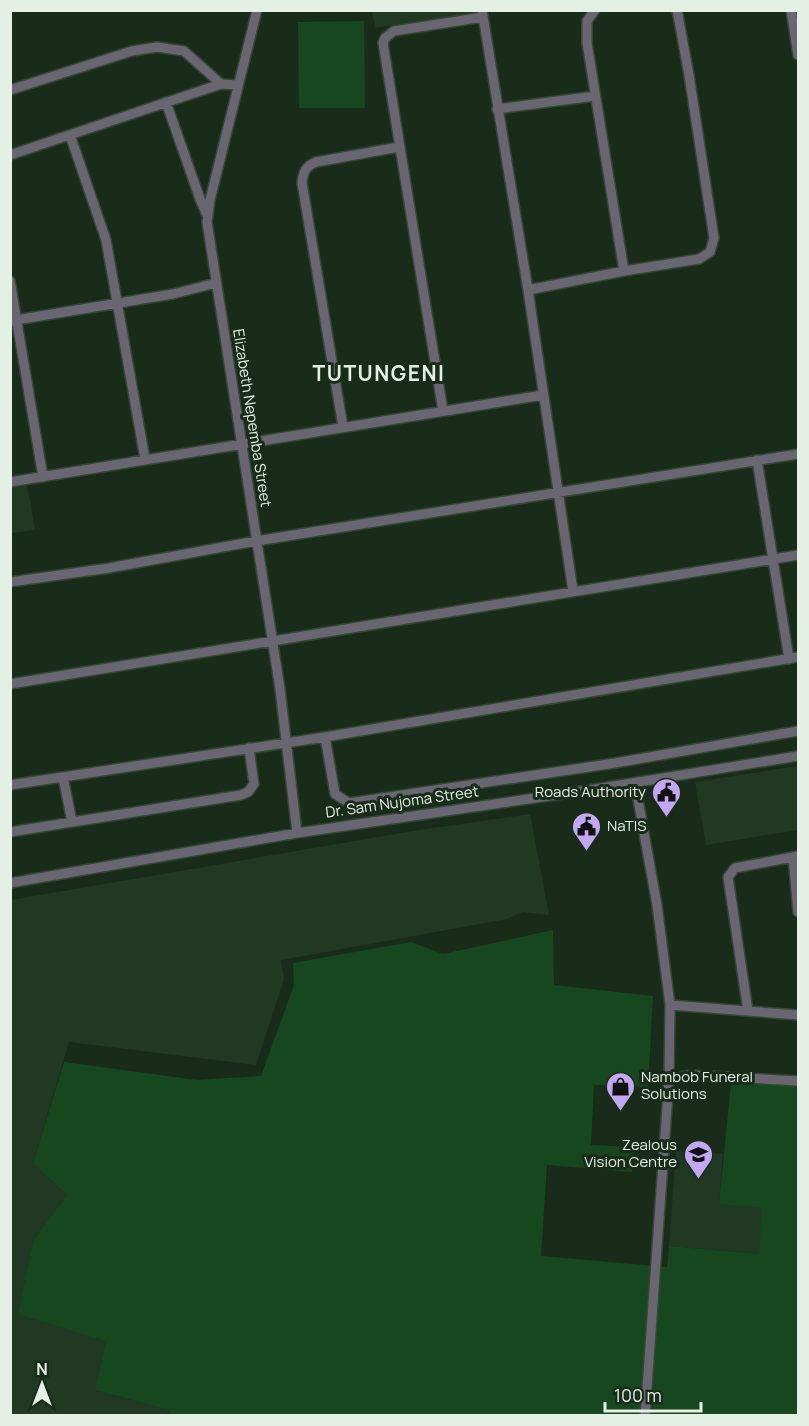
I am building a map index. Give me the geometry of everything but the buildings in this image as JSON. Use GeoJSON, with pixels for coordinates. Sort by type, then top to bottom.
{"type":"FeatureCollection","features":[{"type":"Feature","properties":{"kind":"street","name":"Elizabeth Nepemba Street"},"geometry":{"type":"LineString","coordinates":[[257,10],[207,215],[272,640],[297,833]]}},
{"type":"Feature","properties":{"kind":"street"},"geometry":{"type":"LineString","coordinates":[[595,10],[587,21],[586,31],[624,271]]}},
{"type":"Feature","properties":{"kind":"street"},"geometry":{"type":"LineString","coordinates":[[528,290],[699,259],[706,257],[713,246],[689,75],[677,10]]}},
{"type":"Feature","properties":{"kind":"street"},"geometry":{"type":"LineString","coordinates":[[791,10],[798,55]]}},
{"type":"Feature","properties":{"kind":"street"},"geometry":{"type":"LineString","coordinates":[[443,411],[382,48],[385,38],[394,31],[483,14],[528,290],[573,591]]}},
{"type":"Feature","properties":{"kind":"street"},"geometry":{"type":"LineString","coordinates":[[10,90],[132,51],[157,46],[184,51],[221,84]]}},
{"type":"Feature","properties":{"kind":"street"},"geometry":{"type":"LineString","coordinates":[[10,155],[221,84],[238,85]]}},
{"type":"Feature","properties":{"kind":"street"},"geometry":{"type":"LineString","coordinates":[[497,109],[595,96]]}},
{"type":"Feature","properties":{"kind":"street"},"geometry":{"type":"LineString","coordinates":[[166,102],[207,215]]}},
{"type":"Feature","properties":{"kind":"street"},"geometry":{"type":"LineString","coordinates":[[70,135],[106,240],[145,459]]}},
{"type":"Feature","properties":{"kind":"street"},"geometry":{"type":"LineString","coordinates":[[343,427],[302,183],[303,175],[305,169],[316,162],[399,147]]}},
{"type":"Feature","properties":{"kind":"street"},"geometry":{"type":"LineString","coordinates":[[10,281],[14,321],[43,477]]}},
{"type":"Feature","properties":{"kind":"street"},"geometry":{"type":"LineString","coordinates":[[14,321],[172,294],[216,283]]}},
{"type":"Feature","properties":{"kind":"street"},"geometry":{"type":"LineString","coordinates":[[10,482],[543,395]]}},
{"type":"Feature","properties":{"kind":"street"},"geometry":{"type":"LineString","coordinates":[[10,582],[109,568],[256,541],[798,454]]}},
{"type":"Feature","properties":{"kind":"street"},"geometry":{"type":"LineString","coordinates":[[10,785],[325,737],[794,658],[772,559],[757,460]]}},
{"type":"Feature","properties":{"kind":"street"},"geometry":{"type":"LineString","coordinates":[[10,684],[798,555]]}},
{"type":"Feature","properties":{"kind":"street"},"geometry":{"type":"LineString","coordinates":[[325,737],[335,794],[348,803],[615,763],[798,731]]}},
{"type":"Feature","properties":{"kind":"street"},"geometry":{"type":"LineString","coordinates":[[10,832],[230,797],[248,792],[254,784],[249,748]]}},
{"type":"Feature","properties":{"kind":"street","name":"Dr. Sam Nujoma Street"},"geometry":{"type":"LineString","coordinates":[[10,883],[297,833],[635,783],[798,756]]}},
{"type":"Feature","properties":{"kind":"street"},"geometry":{"type":"LineString","coordinates":[[63,777],[72,822]]}},
{"type":"Feature","properties":{"kind":"street"},"geometry":{"type":"LineString","coordinates":[[635,783],[657,905],[670,1005],[669,1078],[645,1416]]}},
{"type":"Feature","properties":{"kind":"street"},"geometry":{"type":"LineString","coordinates":[[747,1011],[728,877],[735,868],[796,857],[798,912]]}},
{"type":"Feature","properties":{"kind":"street"},"geometry":{"type":"LineString","coordinates":[[670,1005],[798,1015]]}},
{"type":"Feature","properties":{"kind":"street"},"geometry":{"type":"LineString","coordinates":[[669,1078],[691,1075],[798,1080]]}},
{"type":"Feature","properties":{"kind":"shaded area"},"geometry":{"type":"Polygon","coordinates":[[[479,10],[479,13],[375,28],[372,11],[479,10]]]}},
{"type":"Feature","properties":{"kind":"shaded area"},"geometry":{"type":"Polygon","coordinates":[[[27,484],[35,530],[11,533],[11,487],[27,484]]]}},
{"type":"Feature","properties":{"kind":"shaded area"},"geometry":{"type":"Polygon","coordinates":[[[798,766],[798,830],[706,845],[695,782],[798,766]]]}},
{"type":"Feature","properties":{"kind":"shaded area"},"geometry":{"type":"Polygon","coordinates":[[[530,814],[549,915],[523,912],[507,919],[281,960],[284,979],[256,1065],[69,1042],[33,1163],[67,1195],[34,1239],[106,1341],[95,1390],[171,1410],[170,1416],[11,1416],[11,900],[419,830],[530,814]]]}},
{"type":"Feature","properties":{"kind":"shaded area","name":"Zealous Vision Centre"},"geometry":{"type":"Polygon","coordinates":[[[676,1151],[723,1154],[719,1203],[763,1208],[759,1254],[669,1246],[676,1151]]]}},
{"type":"Feature","properties":{"kind":"green space"},"geometry":{"type":"Polygon","coordinates":[[[364,21],[365,108],[299,108],[298,22],[364,21]]]}},
{"type":"Feature","properties":{"kind":"green space"},"geometry":{"type":"Polygon","coordinates":[[[553,930],[554,985],[653,996],[648,1087],[594,1085],[591,1145],[634,1147],[632,1172],[547,1165],[541,1256],[667,1267],[669,1246],[759,1254],[762,1208],[719,1204],[731,1083],[798,1085],[798,1415],[170,1415],[170,1410],[95,1390],[106,1341],[18,1314],[34,1239],[67,1195],[33,1163],[64,1062],[197,1080],[261,1076],[294,985],[293,963],[411,942],[443,954],[553,930]]]}},
{"type":"Feature","properties":{"kind":"place","name":"Roads Authority"},"geometry":{"type":"Point","coordinates":[667,818]}},
{"type":"Feature","properties":{"kind":"place","name":"NaTIS"},"geometry":{"type":"Point","coordinates":[586,852]}},
{"type":"Feature","properties":{"kind":"place","name":"Nambob Funeral Solutions"},"geometry":{"type":"Point","coordinates":[620,1112]}},
{"type":"Feature","properties":{"kind":"place","name":"Zealous Vision Centre"},"geometry":{"type":"Point","coordinates":[698,1180]}},
{"type":"Feature","properties":{"kind":"district","name":"TUTUNGENI"},"geometry":{"type":"Point","coordinates":[379,374]}}]}
